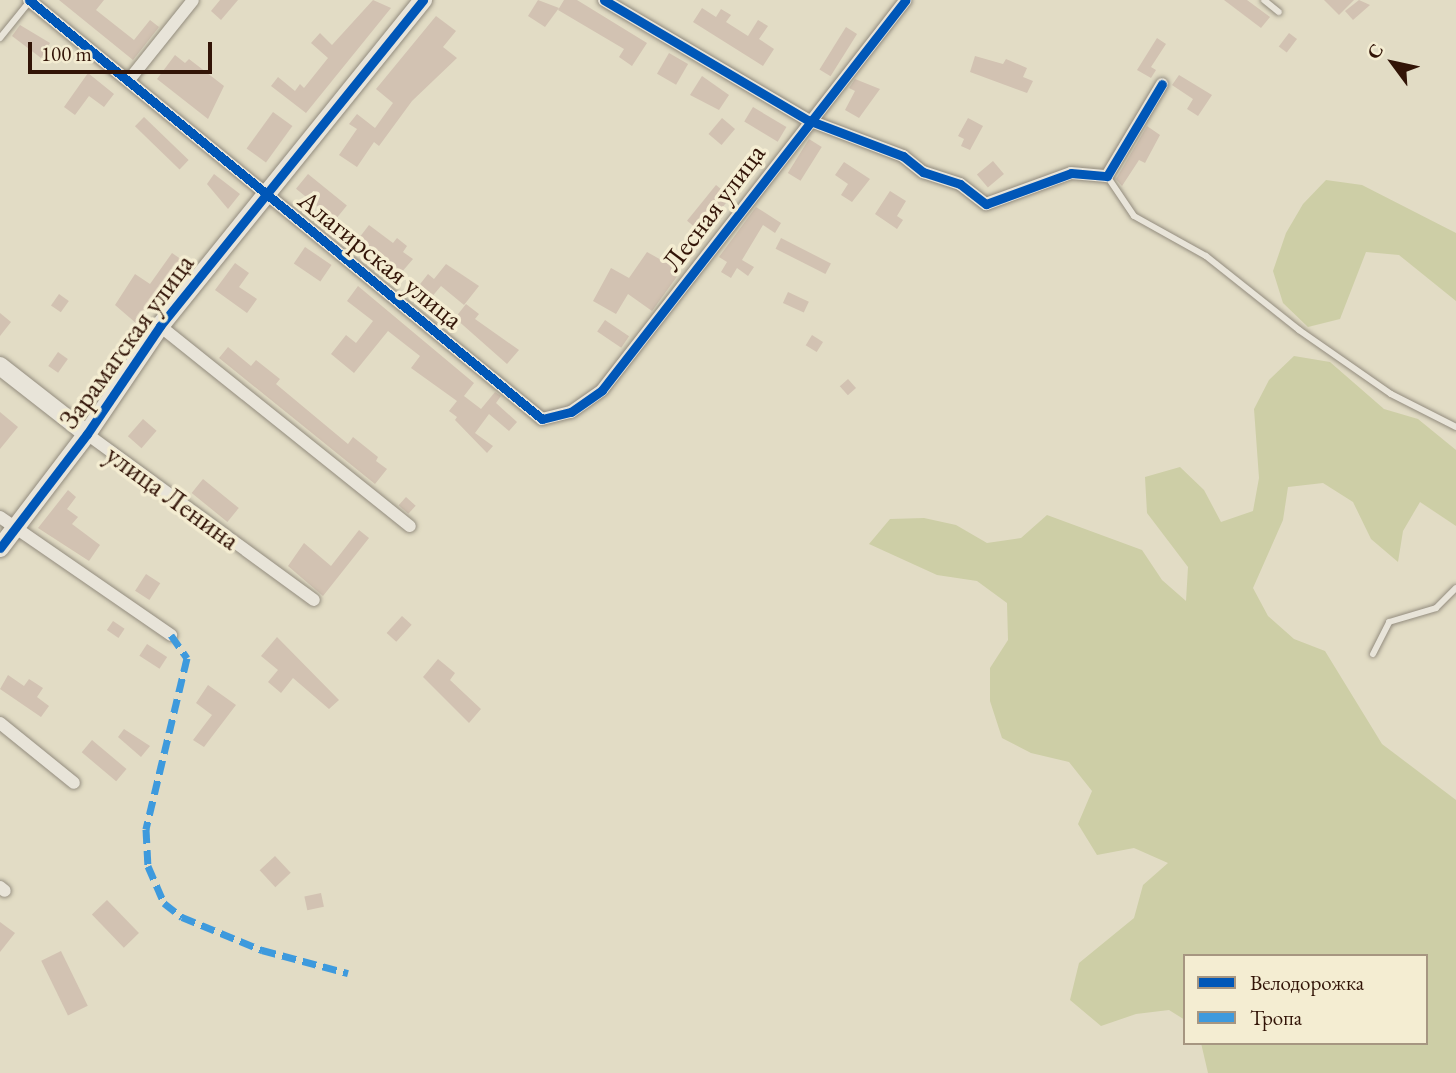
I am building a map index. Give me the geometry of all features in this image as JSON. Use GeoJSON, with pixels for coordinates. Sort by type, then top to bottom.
{"type":"FeatureCollection","features":[{"type":"Feature","properties":{"kind":"street","name":"Алагирская улица"},"geometry":{"type":"LineString","coordinates":[[30,0],[542,419]]}},
{"type":"Feature","properties":{"kind":"street"},"geometry":{"type":"LineString","coordinates":[[129,80],[193,0]]}},
{"type":"Feature","properties":{"kind":"street","name":"Зарамагская улица"},"geometry":{"type":"LineString","coordinates":[[0,548],[87,434],[160,326],[423,0]]}},
{"type":"Feature","properties":{"kind":"street"},"geometry":{"type":"LineString","coordinates":[[604,0],[808,120],[903,156],[923,172],[960,184],[986,204],[1071,173],[1107,176],[1161,84]]}},
{"type":"Feature","properties":{"kind":"street","name":"Лесная улица"},"geometry":{"type":"LineString","coordinates":[[542,419],[571,412],[602,390],[808,120],[906,0]]}},
{"type":"Feature","properties":{"kind":"street"},"geometry":{"type":"LineString","coordinates":[[160,326],[410,526]]}},
{"type":"Feature","properties":{"kind":"street","name":"улица Ленина"},"geometry":{"type":"LineString","coordinates":[[0,366],[87,434],[314,600]]}},
{"type":"Feature","properties":{"kind":"street"},"geometry":{"type":"LineString","coordinates":[[0,517],[171,635]]}},
{"type":"Feature","properties":{"kind":"street"},"geometry":{"type":"LineString","coordinates":[[0,723],[74,783]]}},
{"type":"Feature","properties":{"kind":"lane"},"geometry":{"type":"LineString","coordinates":[[0,38],[30,0]]}},
{"type":"Feature","properties":{"kind":"lane"},"geometry":{"type":"LineString","coordinates":[[1264,0],[1279,12]]}},
{"type":"Feature","properties":{"kind":"lane"},"geometry":{"type":"LineString","coordinates":[[1107,176],[1134,216],[1206,256],[1299,330],[1391,394],[1456,427]]}},
{"type":"Feature","properties":{"kind":"lane"},"geometry":{"type":"LineString","coordinates":[[1373,654],[1388,622],[1436,608],[1456,588]]}},
{"type":"Feature","properties":{"kind":"green space"},"geometry":{"type":"Polygon","coordinates":[[[1326,180],[1362,185],[1456,233],[1456,301],[1399,255],[1366,252],[1340,319],[1308,327],[1283,303],[1273,271],[1286,233],[1303,204],[1326,180]]]}},
{"type":"Feature","properties":{"kind":"green space"},"geometry":{"type":"Polygon","coordinates":[[[1294,356],[1330,362],[1384,409],[1418,419],[1456,450],[1456,526],[1420,502],[1403,531],[1398,562],[1371,539],[1353,502],[1323,483],[1288,487],[1283,520],[1253,588],[1268,616],[1294,639],[1325,651],[1382,744],[1456,800],[1456,1073],[1208,1073],[1201,1045],[1428,1045],[1428,954],[1183,954],[1183,1019],[1169,1010],[1136,1014],[1101,1026],[1070,1000],[1079,963],[1134,918],[1143,885],[1168,863],[1134,848],[1097,855],[1078,824],[1092,791],[1069,762],[1031,753],[1002,738],[990,701],[990,668],[1008,640],[1007,603],[977,581],[937,575],[869,544],[890,519],[924,518],[956,525],[987,543],[1021,538],[1047,515],[1142,550],[1162,580],[1186,601],[1188,567],[1147,513],[1145,477],[1180,467],[1204,490],[1221,522],[1253,511],[1259,478],[1254,409],[1269,380],[1294,356]]]}},
{"type":"Feature","properties":{"kind":"building"},"geometry":{"type":"Polygon","coordinates":[[[59,0],[104,0],[96,10],[134,40],[150,20],[159,27],[133,60],[59,0]]]}},
{"type":"Feature","properties":{"kind":"building"},"geometry":{"type":"Polygon","coordinates":[[[220,0],[238,0],[221,20],[211,11],[220,0]]]}},
{"type":"Feature","properties":{"kind":"building"},"geometry":{"type":"Polygon","coordinates":[[[373,0],[391,8],[306,113],[271,86],[278,77],[295,91],[300,84],[304,88],[328,58],[311,43],[320,33],[332,45],[373,0]]]}},
{"type":"Feature","properties":{"kind":"building"},"geometry":{"type":"Polygon","coordinates":[[[538,0],[559,8],[545,27],[528,16],[538,0]]]}},
{"type":"Feature","properties":{"kind":"building"},"geometry":{"type":"Polygon","coordinates":[[[564,0],[577,0],[647,43],[632,66],[619,57],[624,49],[558,10],[564,0]]]}},
{"type":"Feature","properties":{"kind":"building"},"geometry":{"type":"Polygon","coordinates":[[[1224,0],[1247,0],[1270,17],[1261,28],[1224,0]]]}},
{"type":"Feature","properties":{"kind":"building"},"geometry":{"type":"Polygon","coordinates":[[[1324,0],[1354,0],[1339,15],[1324,0]]]}},
{"type":"Feature","properties":{"kind":"building"},"geometry":{"type":"Polygon","coordinates":[[[1359,0],[1370,5],[1353,20],[1345,11],[1359,0]]]}},
{"type":"Feature","properties":{"kind":"building"},"geometry":{"type":"Polygon","coordinates":[[[702,8],[716,17],[721,9],[731,15],[726,22],[748,36],[758,20],[768,26],[759,39],[774,49],[763,66],[693,22],[702,8]]]}},
{"type":"Feature","properties":{"kind":"building"},"geometry":{"type":"Polygon","coordinates":[[[436,16],[456,31],[443,47],[457,58],[412,101],[379,146],[374,142],[357,167],[339,155],[357,129],[349,124],[357,114],[375,128],[393,103],[376,89],[436,16]]]}},
{"type":"Feature","properties":{"kind":"building"},"geometry":{"type":"Polygon","coordinates":[[[20,25],[50,43],[41,58],[12,36],[20,25]]]}},
{"type":"Feature","properties":{"kind":"building"},"geometry":{"type":"Polygon","coordinates":[[[846,27],[857,34],[831,76],[820,69],[846,27]]]}},
{"type":"Feature","properties":{"kind":"building"},"geometry":{"type":"Polygon","coordinates":[[[1289,33],[1297,39],[1287,53],[1279,47],[1289,33]]]}},
{"type":"Feature","properties":{"kind":"building"},"geometry":{"type":"Polygon","coordinates":[[[1157,38],[1166,44],[1151,67],[1156,70],[1151,78],[1137,70],[1157,38]]]}},
{"type":"Feature","properties":{"kind":"building"},"geometry":{"type":"Polygon","coordinates":[[[669,53],[688,64],[676,85],[657,74],[669,53]]]}},
{"type":"Feature","properties":{"kind":"building"},"geometry":{"type":"Polygon","coordinates":[[[175,55],[185,63],[189,59],[224,86],[208,119],[157,79],[175,55]]]}},
{"type":"Feature","properties":{"kind":"building"},"geometry":{"type":"Polygon","coordinates":[[[975,56],[1003,64],[1006,59],[1027,68],[1023,77],[1033,81],[1027,93],[970,72],[975,56]]]}},
{"type":"Feature","properties":{"kind":"building"},"geometry":{"type":"Polygon","coordinates":[[[88,73],[114,94],[104,107],[89,96],[75,115],[64,107],[88,73]]]}},
{"type":"Feature","properties":{"kind":"building"},"geometry":{"type":"Polygon","coordinates":[[[1179,75],[1212,95],[1198,116],[1187,109],[1193,99],[1172,85],[1179,75]]]}},
{"type":"Feature","properties":{"kind":"building"},"geometry":{"type":"Polygon","coordinates":[[[702,76],[729,95],[719,110],[690,95],[702,76]]]}},
{"type":"Feature","properties":{"kind":"building"},"geometry":{"type":"Polygon","coordinates":[[[855,79],[880,89],[859,118],[845,110],[855,91],[849,88],[855,79]]]}},
{"type":"Feature","properties":{"kind":"building"},"geometry":{"type":"Polygon","coordinates":[[[753,107],[786,127],[778,142],[744,122],[753,107]]]}},
{"type":"Feature","properties":{"kind":"building"},"geometry":{"type":"Polygon","coordinates":[[[273,112],[292,126],[266,163],[247,148],[273,112]]]}},
{"type":"Feature","properties":{"kind":"building"},"geometry":{"type":"Polygon","coordinates":[[[144,117],[189,160],[180,169],[135,126],[144,117]]]}},
{"type":"Feature","properties":{"kind":"building"},"geometry":{"type":"Polygon","coordinates":[[[722,118],[735,129],[722,145],[709,134],[722,118]]]}},
{"type":"Feature","properties":{"kind":"building"},"geometry":{"type":"Polygon","coordinates":[[[968,118],[983,126],[970,150],[961,146],[964,139],[958,136],[968,118]]]}},
{"type":"Feature","properties":{"kind":"building"},"geometry":{"type":"Polygon","coordinates":[[[1147,126],[1160,135],[1145,163],[1139,160],[1122,186],[1116,179],[1147,126]]]}},
{"type":"Feature","properties":{"kind":"building"},"geometry":{"type":"Polygon","coordinates":[[[809,139],[822,147],[801,181],[788,173],[809,139]]]}},
{"type":"Feature","properties":{"kind":"building"},"geometry":{"type":"Polygon","coordinates":[[[993,161],[1004,174],[988,188],[977,174],[993,161]]]}},
{"type":"Feature","properties":{"kind":"building"},"geometry":{"type":"Polygon","coordinates":[[[844,162],[870,179],[852,202],[841,195],[848,184],[835,175],[844,162]]]}},
{"type":"Feature","properties":{"kind":"building"},"geometry":{"type":"Polygon","coordinates":[[[214,174],[240,194],[228,209],[207,184],[214,174]]]}},
{"type":"Feature","properties":{"kind":"building"},"geometry":{"type":"Polygon","coordinates":[[[308,174],[347,205],[335,220],[296,189],[308,174]]]}},
{"type":"Feature","properties":{"kind":"building"},"geometry":{"type":"Polygon","coordinates":[[[716,185],[731,197],[702,233],[687,221],[716,185]]]}},
{"type":"Feature","properties":{"kind":"building"},"geometry":{"type":"Polygon","coordinates":[[[890,191],[906,201],[897,216],[903,220],[897,229],[875,214],[890,191]]]}},
{"type":"Feature","properties":{"kind":"building"},"geometry":{"type":"Polygon","coordinates":[[[756,207],[781,223],[775,233],[763,225],[742,260],[754,267],[748,276],[737,268],[731,278],[721,272],[727,262],[719,257],[756,207]]]}},
{"type":"Feature","properties":{"kind":"building"},"geometry":{"type":"Polygon","coordinates":[[[369,225],[393,243],[397,238],[407,246],[403,252],[413,259],[401,273],[359,238],[369,225]]]}},
{"type":"Feature","properties":{"kind":"building"},"geometry":{"type":"Polygon","coordinates":[[[781,238],[831,263],[825,274],[776,249],[781,238]]]}},
{"type":"Feature","properties":{"kind":"building"},"geometry":{"type":"Polygon","coordinates":[[[305,247],[332,265],[320,281],[294,264],[305,247]]]}},
{"type":"Feature","properties":{"kind":"building"},"geometry":{"type":"Polygon","coordinates":[[[647,252],[681,271],[652,311],[628,294],[616,314],[593,301],[611,268],[629,278],[647,252]]]}},
{"type":"Feature","properties":{"kind":"building"},"geometry":{"type":"Polygon","coordinates":[[[172,253],[185,262],[137,324],[115,305],[135,274],[150,284],[172,253]]]}},
{"type":"Feature","properties":{"kind":"building"},"geometry":{"type":"Polygon","coordinates":[[[235,263],[249,273],[239,287],[257,299],[247,313],[215,290],[235,263]]]}},
{"type":"Feature","properties":{"kind":"building"},"geometry":{"type":"Polygon","coordinates":[[[446,264],[479,286],[464,305],[441,286],[430,299],[417,288],[428,274],[434,279],[446,264]]]}},
{"type":"Feature","properties":{"kind":"building"},"geometry":{"type":"Polygon","coordinates":[[[358,286],[474,383],[464,396],[481,409],[495,392],[501,396],[496,403],[517,422],[509,431],[489,414],[475,433],[493,446],[487,453],[449,411],[457,401],[411,368],[420,356],[388,331],[354,373],[331,354],[346,335],[356,343],[373,321],[347,301],[358,286]]]}},
{"type":"Feature","properties":{"kind":"building"},"geometry":{"type":"Polygon","coordinates":[[[788,292],[809,302],[804,313],[783,303],[788,292]]]}},
{"type":"Feature","properties":{"kind":"building"},"geometry":{"type":"Polygon","coordinates":[[[59,294],[69,301],[61,312],[51,305],[59,294]]]}},
{"type":"Feature","properties":{"kind":"building"},"geometry":{"type":"Polygon","coordinates":[[[466,304],[479,314],[475,319],[519,350],[507,364],[455,318],[466,304]]]}},
{"type":"Feature","properties":{"kind":"building"},"geometry":{"type":"Polygon","coordinates":[[[0,313],[11,322],[0,336],[0,313]]]}},
{"type":"Feature","properties":{"kind":"building"},"geometry":{"type":"Polygon","coordinates":[[[605,320],[629,336],[621,348],[597,332],[605,320]]]}},
{"type":"Feature","properties":{"kind":"building"},"geometry":{"type":"Polygon","coordinates":[[[812,335],[823,342],[817,352],[806,345],[812,335]]]}},
{"type":"Feature","properties":{"kind":"building"},"geometry":{"type":"Polygon","coordinates":[[[228,347],[251,366],[256,360],[280,379],[276,384],[348,444],[353,437],[378,457],[376,461],[387,469],[375,484],[219,358],[228,347]]]}},
{"type":"Feature","properties":{"kind":"building"},"geometry":{"type":"Polygon","coordinates":[[[58,352],[68,359],[58,373],[48,366],[58,352]]]}},
{"type":"Feature","properties":{"kind":"building"},"geometry":{"type":"Polygon","coordinates":[[[848,379],[856,388],[848,395],[840,386],[848,379]]]}},
{"type":"Feature","properties":{"kind":"building"},"geometry":{"type":"Polygon","coordinates":[[[0,412],[18,427],[0,449],[0,412]]]}},
{"type":"Feature","properties":{"kind":"building"},"geometry":{"type":"Polygon","coordinates":[[[143,419],[157,431],[141,448],[128,436],[143,419]]]}},
{"type":"Feature","properties":{"kind":"building"},"geometry":{"type":"Polygon","coordinates":[[[203,479],[239,508],[227,522],[192,493],[203,479]]]}},
{"type":"Feature","properties":{"kind":"building"},"geometry":{"type":"Polygon","coordinates":[[[68,490],[76,497],[67,509],[78,517],[72,524],[100,545],[89,561],[38,528],[68,490]]]}},
{"type":"Feature","properties":{"kind":"building"},"geometry":{"type":"Polygon","coordinates":[[[406,497],[416,506],[408,514],[399,505],[406,497]]]}},
{"type":"Feature","properties":{"kind":"building"},"geometry":{"type":"Polygon","coordinates":[[[359,530],[369,538],[323,596],[288,566],[304,543],[331,566],[359,530]]]}},
{"type":"Feature","properties":{"kind":"building"},"geometry":{"type":"Polygon","coordinates":[[[146,574],[160,583],[149,600],[135,591],[146,574]]]}},
{"type":"Feature","properties":{"kind":"building"},"geometry":{"type":"Polygon","coordinates":[[[402,616],[412,625],[396,642],[387,633],[402,616]]]}},
{"type":"Feature","properties":{"kind":"building"},"geometry":{"type":"Polygon","coordinates":[[[113,621],[125,629],[118,638],[107,630],[113,621]]]}},
{"type":"Feature","properties":{"kind":"building"},"geometry":{"type":"Polygon","coordinates":[[[277,637],[339,700],[329,709],[293,678],[281,693],[268,682],[278,670],[261,656],[277,637]]]}},
{"type":"Feature","properties":{"kind":"building"},"geometry":{"type":"Polygon","coordinates":[[[147,644],[167,657],[160,669],[139,656],[147,644]]]}},
{"type":"Feature","properties":{"kind":"building"},"geometry":{"type":"Polygon","coordinates":[[[438,659],[455,673],[450,680],[481,709],[469,723],[423,677],[438,659]]]}},
{"type":"Feature","properties":{"kind":"building"},"geometry":{"type":"Polygon","coordinates":[[[8,675],[24,686],[29,679],[43,688],[37,697],[49,706],[41,717],[0,689],[8,675]]]}},
{"type":"Feature","properties":{"kind":"building"},"geometry":{"type":"Polygon","coordinates":[[[208,685],[236,705],[204,747],[193,740],[212,715],[196,703],[208,685]]]}},
{"type":"Feature","properties":{"kind":"building"},"geometry":{"type":"Polygon","coordinates":[[[124,729],[150,746],[141,757],[118,737],[124,729]]]}},
{"type":"Feature","properties":{"kind":"building"},"geometry":{"type":"Polygon","coordinates":[[[92,740],[126,769],[116,781],[82,752],[92,740]]]}},
{"type":"Feature","properties":{"kind":"building"},"geometry":{"type":"Polygon","coordinates":[[[275,856],[291,873],[275,887],[260,870],[275,856]]]}},
{"type":"Feature","properties":{"kind":"building"},"geometry":{"type":"Polygon","coordinates":[[[321,893],[324,907],[307,910],[304,897],[321,893]]]}},
{"type":"Feature","properties":{"kind":"building"},"geometry":{"type":"Polygon","coordinates":[[[107,900],[139,933],[124,948],[92,915],[107,900]]]}},
{"type":"Feature","properties":{"kind":"building"},"geometry":{"type":"Polygon","coordinates":[[[0,922],[15,933],[0,952],[0,922]]]}},
{"type":"Feature","properties":{"kind":"building"},"geometry":{"type":"Polygon","coordinates":[[[61,951],[88,1006],[68,1015],[41,961],[61,951]]]}},
{"type":"Feature","properties":{"kind":"marked path"},"geometry":{"type":"LineString","coordinates":[[171,635],[187,658],[146,829],[148,866],[164,903],[182,917],[262,950],[348,973]]}},
{"type":"Feature","properties":{"kind":"cycle path"},"geometry":{"type":"LineString","coordinates":[[29,0],[542,419],[571,412],[602,390],[906,0]]}},
{"type":"Feature","properties":{"kind":"cycle path"},"geometry":{"type":"LineString","coordinates":[[0,548],[87,434],[160,326],[423,0]]}},
{"type":"Feature","properties":{"kind":"cycle path"},"geometry":{"type":"LineString","coordinates":[[604,0],[808,120],[903,156],[923,172],[960,184],[986,204],[1071,173],[1107,176],[1162,84]]}}]}
